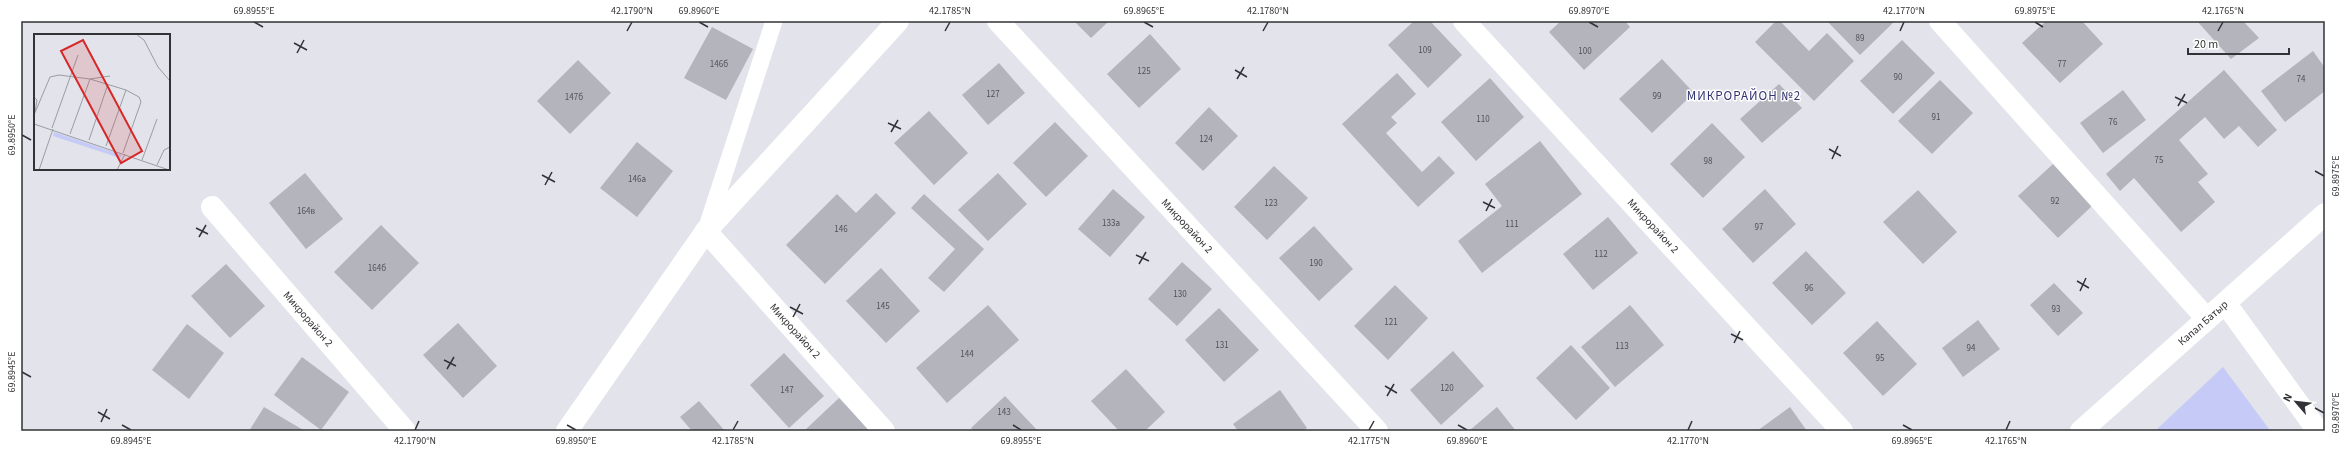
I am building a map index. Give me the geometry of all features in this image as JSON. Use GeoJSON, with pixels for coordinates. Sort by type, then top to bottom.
{"type":"FeatureCollection","features":[{"type":"Feature","properties":{"kind":"street"},"geometry":{"type":"LineString","coordinates":[[567,431],[706,231],[898,21]]}},
{"type":"Feature","properties":{"kind":"street","name":"Микрорайон 2"},"geometry":{"type":"LineString","coordinates":[[998,21],[1377,431]]}},
{"type":"Feature","properties":{"kind":"street","name":"Микрорайон 2"},"geometry":{"type":"LineString","coordinates":[[1464,21],[1842,431]]}},
{"type":"Feature","properties":{"kind":"street"},"geometry":{"type":"LineString","coordinates":[[1940,21],[2206,319]]}},
{"type":"Feature","properties":{"kind":"street","name":"Микрорайон 2"},"geometry":{"type":"LineString","coordinates":[[212,207],[405,431]]}},
{"type":"Feature","properties":{"kind":"street","name":"Капал Батыр"},"geometry":{"type":"LineString","coordinates":[[2081,431],[2206,319],[2226,304],[2325,214]]}},
{"type":"Feature","properties":{"kind":"street","name":"Микрорайон 2"},"geometry":{"type":"LineString","coordinates":[[706,231],[884,431]]}},
{"type":"Feature","properties":{"kind":"street"},"geometry":{"type":"LineString","coordinates":[[2226,304],[2318,431]]}},
{"type":"Feature","properties":{"kind":"lane"},"geometry":{"type":"LineString","coordinates":[[706,231],[774,21]]}},
{"type":"Feature","properties":{"kind":"shaded area"},"geometry":{"type":"Polygon","coordinates":[[[2223,367],[2269,429],[2266,431],[2155,431],[2223,367]]]}},
{"type":"Feature","properties":{"kind":"building"},"geometry":{"type":"Polygon","coordinates":[[[1074,21],[1109,21],[1091,38],[1074,21]]]}},
{"type":"Feature","properties":{"kind":"building"},"geometry":{"type":"Polygon","coordinates":[[[1414,21],[1430,21],[1462,55],[1428,88],[1388,45],[1414,21]]]}},
{"type":"Feature","properties":{"kind":"building"},"geometry":{"type":"Polygon","coordinates":[[[1561,21],[1625,21],[1630,27],[1584,70],[1549,32],[1561,21]]]}},
{"type":"Feature","properties":{"kind":"building"},"geometry":{"type":"Polygon","coordinates":[[[1776,21],[1780,21],[1809,51],[1827,33],[1854,61],[1814,101],[1755,42],[1776,21]]]}},
{"type":"Feature","properties":{"kind":"building"},"geometry":{"type":"Polygon","coordinates":[[[1827,21],[1895,21],[1860,55],[1827,21]]]}},
{"type":"Feature","properties":{"kind":"building"},"geometry":{"type":"Polygon","coordinates":[[[2046,21],[2082,21],[2103,44],[2060,83],[2022,43],[2046,21]]]}},
{"type":"Feature","properties":{"kind":"building"},"geometry":{"type":"Polygon","coordinates":[[[2197,21],[2243,21],[2259,38],[2231,59],[2197,21]]]}},
{"type":"Feature","properties":{"kind":"building"},"geometry":{"type":"Polygon","coordinates":[[[712,27],[753,49],[726,100],[684,78],[712,27]]]}},
{"type":"Feature","properties":{"kind":"building"},"geometry":{"type":"Polygon","coordinates":[[[1150,34],[1181,69],[1139,108],[1107,74],[1150,34]]]}},
{"type":"Feature","properties":{"kind":"building"},"geometry":{"type":"Polygon","coordinates":[[[1902,40],[1935,73],[1893,114],[1860,81],[1902,40]]]}},
{"type":"Feature","properties":{"kind":"building"},"geometry":{"type":"Polygon","coordinates":[[[2313,51],[2325,68],[2325,91],[2285,122],[2261,91],[2313,51]]]}},
{"type":"Feature","properties":{"kind":"building"},"geometry":{"type":"Polygon","coordinates":[[[1662,59],[1694,93],[1652,133],[1619,99],[1662,59]]]}},
{"type":"Feature","properties":{"kind":"building"},"geometry":{"type":"Polygon","coordinates":[[[578,60],[611,93],[570,134],[537,101],[578,60]]]}},
{"type":"Feature","properties":{"kind":"building"},"geometry":{"type":"Polygon","coordinates":[[[999,63],[1025,93],[988,125],[962,95],[999,63]]]}},
{"type":"Feature","properties":{"kind":"building"},"geometry":{"type":"Polygon","coordinates":[[[2224,70],[2277,130],[2258,147],[2239,126],[2224,139],[2205,117],[2179,140],[2208,174],[2198,182],[2215,202],[2181,232],[2134,178],[2120,191],[2106,174],[2224,70]]]}},
{"type":"Feature","properties":{"kind":"building"},"geometry":{"type":"Polygon","coordinates":[[[1397,73],[1416,94],[1391,117],[1397,123],[1386,133],[1422,172],[1439,156],[1455,173],[1418,207],[1342,124],[1397,73]]]}},
{"type":"Feature","properties":{"kind":"building"},"geometry":{"type":"Polygon","coordinates":[[[1490,78],[1524,117],[1476,161],[1441,122],[1490,78]]]}},
{"type":"Feature","properties":{"kind":"building"},"geometry":{"type":"Polygon","coordinates":[[[1940,80],[1973,113],[1932,154],[1898,121],[1940,80]]]}},
{"type":"Feature","properties":{"kind":"building"},"geometry":{"type":"Polygon","coordinates":[[[1779,84],[1802,108],[1762,143],[1740,119],[1779,84]]]}},
{"type":"Feature","properties":{"kind":"building"},"geometry":{"type":"Polygon","coordinates":[[[2123,90],[2146,120],[2103,153],[2080,123],[2123,90]]]}},
{"type":"Feature","properties":{"kind":"building"},"geometry":{"type":"Polygon","coordinates":[[[1209,107],[1238,136],[1203,171],[1175,143],[1209,107]]]}},
{"type":"Feature","properties":{"kind":"building"},"geometry":{"type":"Polygon","coordinates":[[[929,111],[968,153],[934,185],[894,143],[929,111]]]}},
{"type":"Feature","properties":{"kind":"building"},"geometry":{"type":"Polygon","coordinates":[[[1055,122],[1088,156],[1046,197],[1013,163],[1055,122]]]}},
{"type":"Feature","properties":{"kind":"building"},"geometry":{"type":"Polygon","coordinates":[[[1712,123],[1745,157],[1703,198],[1670,164],[1712,123]]]}},
{"type":"Feature","properties":{"kind":"building"},"geometry":{"type":"Polygon","coordinates":[[[1540,141],[1582,194],[1482,273],[1458,241],[1502,206],[1485,184],[1540,141]]]}},
{"type":"Feature","properties":{"kind":"building"},"geometry":{"type":"Polygon","coordinates":[[[637,142],[673,171],[637,217],[600,188],[637,142]]]}},
{"type":"Feature","properties":{"kind":"building"},"geometry":{"type":"Polygon","coordinates":[[[2053,164],[2092,206],[2058,238],[2018,196],[2053,164]]]}},
{"type":"Feature","properties":{"kind":"building"},"geometry":{"type":"Polygon","coordinates":[[[1274,166],[1308,198],[1267,240],[1234,207],[1274,166]]]}},
{"type":"Feature","properties":{"kind":"building"},"geometry":{"type":"Polygon","coordinates":[[[305,173],[343,219],[306,249],[269,203],[305,173]]]}},
{"type":"Feature","properties":{"kind":"building"},"geometry":{"type":"Polygon","coordinates":[[[998,173],[1027,204],[988,241],[958,210],[998,173]]]}},
{"type":"Feature","properties":{"kind":"building"},"geometry":{"type":"Polygon","coordinates":[[[1113,189],[1145,217],[1110,257],[1078,229],[1113,189]]]}},
{"type":"Feature","properties":{"kind":"building"},"geometry":{"type":"Polygon","coordinates":[[[1765,189],[1796,224],[1753,263],[1722,229],[1765,189]]]}},
{"type":"Feature","properties":{"kind":"building"},"geometry":{"type":"Polygon","coordinates":[[[1918,190],[1957,232],[1923,264],[1883,222],[1918,190]]]}},
{"type":"Feature","properties":{"kind":"building"},"geometry":{"type":"Polygon","coordinates":[[[876,193],[896,213],[825,284],[786,245],[837,194],[856,213],[876,193]]]}},
{"type":"Feature","properties":{"kind":"building"},"geometry":{"type":"Polygon","coordinates":[[[924,194],[984,249],[944,292],[928,278],[955,249],[911,208],[924,194]]]}},
{"type":"Feature","properties":{"kind":"building"},"geometry":{"type":"Polygon","coordinates":[[[1608,217],[1638,253],[1593,290],[1563,254],[1608,217]]]}},
{"type":"Feature","properties":{"kind":"building"},"geometry":{"type":"Polygon","coordinates":[[[381,225],[419,263],[372,310],[334,272],[381,225]]]}},
{"type":"Feature","properties":{"kind":"building"},"geometry":{"type":"Polygon","coordinates":[[[1314,226],[1353,269],[1319,301],[1279,258],[1314,226]]]}},
{"type":"Feature","properties":{"kind":"building"},"geometry":{"type":"Polygon","coordinates":[[[1806,251],[1846,293],[1812,325],[1772,283],[1806,251]]]}},
{"type":"Feature","properties":{"kind":"building"},"geometry":{"type":"Polygon","coordinates":[[[1182,262],[1212,289],[1177,326],[1148,299],[1182,262]]]}},
{"type":"Feature","properties":{"kind":"building"},"geometry":{"type":"Polygon","coordinates":[[[226,264],[265,306],[230,338],[191,296],[226,264]]]}},
{"type":"Feature","properties":{"kind":"building"},"geometry":{"type":"Polygon","coordinates":[[[881,268],[920,311],[886,343],[846,301],[881,268]]]}},
{"type":"Feature","properties":{"kind":"building"},"geometry":{"type":"Polygon","coordinates":[[[2054,283],[2083,313],[2058,336],[2030,305],[2054,283]]]}},
{"type":"Feature","properties":{"kind":"building"},"geometry":{"type":"Polygon","coordinates":[[[1395,285],[1428,318],[1388,360],[1354,326],[1395,285]]]}},
{"type":"Feature","properties":{"kind":"building"},"geometry":{"type":"Polygon","coordinates":[[[988,305],[1019,340],[947,403],[916,368],[988,305]]]}},
{"type":"Feature","properties":{"kind":"building"},"geometry":{"type":"Polygon","coordinates":[[[1630,305],[1664,345],[1615,387],[1581,347],[1630,305]]]}},
{"type":"Feature","properties":{"kind":"building"},"geometry":{"type":"Polygon","coordinates":[[[1219,308],[1259,350],[1224,382],[1185,340],[1219,308]]]}},
{"type":"Feature","properties":{"kind":"building"},"geometry":{"type":"Polygon","coordinates":[[[1978,320],[2000,349],[1963,377],[1942,348],[1978,320]]]}},
{"type":"Feature","properties":{"kind":"building"},"geometry":{"type":"Polygon","coordinates":[[[1877,321],[1917,364],[1883,396],[1843,353],[1877,321]]]}},
{"type":"Feature","properties":{"kind":"building"},"geometry":{"type":"Polygon","coordinates":[[[458,323],[497,366],[463,398],[423,355],[458,323]]]}},
{"type":"Feature","properties":{"kind":"building"},"geometry":{"type":"Polygon","coordinates":[[[187,324],[224,353],[189,399],[152,370],[187,324]]]}},
{"type":"Feature","properties":{"kind":"building"},"geometry":{"type":"Polygon","coordinates":[[[1571,345],[1610,388],[1576,420],[1536,378],[1571,345]]]}},
{"type":"Feature","properties":{"kind":"building"},"geometry":{"type":"Polygon","coordinates":[[[1453,351],[1484,386],[1441,425],[1410,390],[1453,351]]]}},
{"type":"Feature","properties":{"kind":"building"},"geometry":{"type":"Polygon","coordinates":[[[784,353],[824,396],[789,428],[750,385],[784,353]]]}},
{"type":"Feature","properties":{"kind":"building"},"geometry":{"type":"Polygon","coordinates":[[[302,357],[349,392],[321,430],[274,395],[302,357]]]}},
{"type":"Feature","properties":{"kind":"building"},"geometry":{"type":"Polygon","coordinates":[[[1126,369],[1165,412],[1145,431],[1119,431],[1091,401],[1126,369]]]}},
{"type":"Feature","properties":{"kind":"building"},"geometry":{"type":"Polygon","coordinates":[[[1280,390],[1307,428],[1303,431],[1238,431],[1233,424],[1280,390]]]}},
{"type":"Feature","properties":{"kind":"building"},"geometry":{"type":"Polygon","coordinates":[[[1005,396],[1038,431],[974,431],[971,428],[1005,396]]]}},
{"type":"Feature","properties":{"kind":"building"},"geometry":{"type":"Polygon","coordinates":[[[839,398],[870,431],[804,431],[839,398]]]}},
{"type":"Feature","properties":{"kind":"building"},"geometry":{"type":"Polygon","coordinates":[[[699,401],[725,431],[692,431],[680,417],[699,401]]]}},
{"type":"Feature","properties":{"kind":"building"},"geometry":{"type":"Polygon","coordinates":[[[264,407],[305,431],[249,431],[264,407]]]}},
{"type":"Feature","properties":{"kind":"building"},"geometry":{"type":"Polygon","coordinates":[[[1497,407],[1516,431],[1469,431],[1497,407]]]}},
{"type":"Feature","properties":{"kind":"building"},"geometry":{"type":"Polygon","coordinates":[[[1790,407],[1807,431],[1757,431],[1790,407]]]}},
{"type":"Feature","properties":{"kind":"district","name":"МИКРОРАЙОН №2"},"geometry":{"type":"Point","coordinates":[1744,96]}}]}
